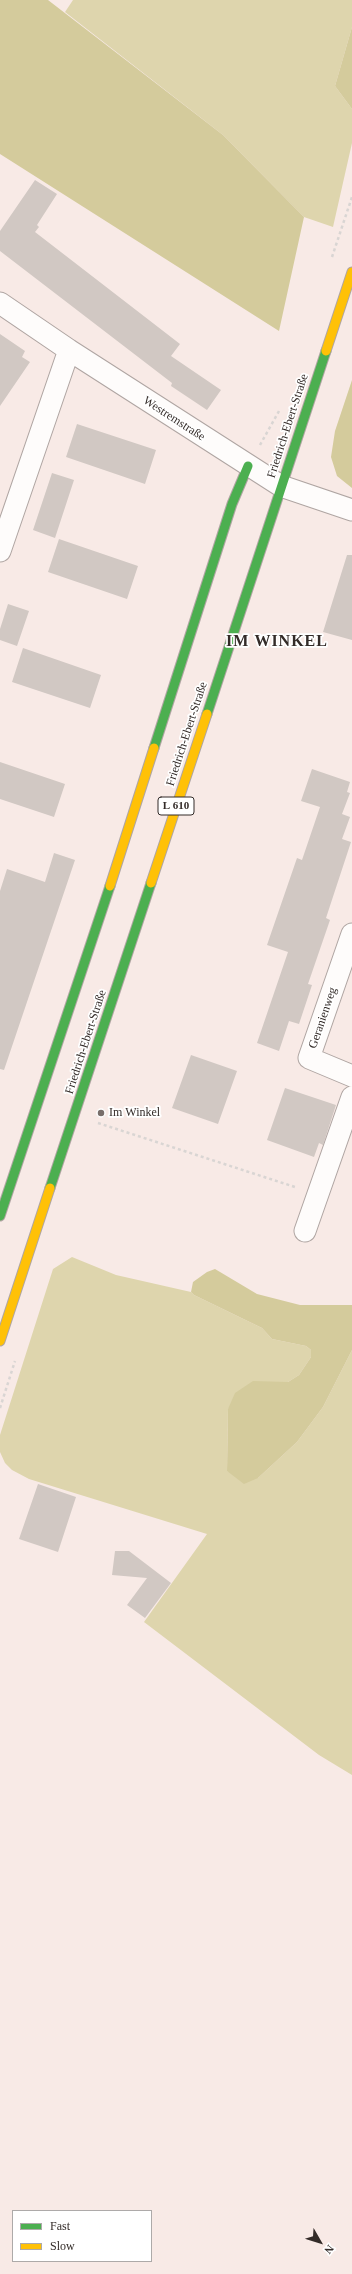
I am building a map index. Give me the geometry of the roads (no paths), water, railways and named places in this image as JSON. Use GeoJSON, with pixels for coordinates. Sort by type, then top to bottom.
{"type":"FeatureCollection","features":[{"type":"Feature","properties":{"kind":"main road","name":"Friedrich-Ebert-Straße"},"geometry":{"type":"LineString","coordinates":[[0,1341],[352,272]]}},
{"type":"Feature","properties":{"kind":"main road"},"geometry":{"type":"LineString","coordinates":[[0,1216],[128,831],[232,504],[248,466]]}},
{"type":"Feature","properties":{"kind":"street","name":"Westremstraße"},"geometry":{"type":"LineString","coordinates":[[0,303],[69,350],[281,486],[352,510]]}},
{"type":"Feature","properties":{"kind":"street"},"geometry":{"type":"LineString","coordinates":[[0,551],[69,350]]}},
{"type":"Feature","properties":{"kind":"street","name":"Geranienweg"},"geometry":{"type":"LineString","coordinates":[[352,934],[309,1058],[352,1076]]}},
{"type":"Feature","properties":{"kind":"street"},"geometry":{"type":"LineString","coordinates":[[305,1231],[352,1097]]}},
{"type":"Feature","properties":{"kind":"place","name":"Im Winkel"},"geometry":{"type":"Point","coordinates":[101,1113]}},
{"type":"Feature","properties":{"kind":"district","name":"IM WINKEL"},"geometry":{"type":"Point","coordinates":[277,642]}}]}
